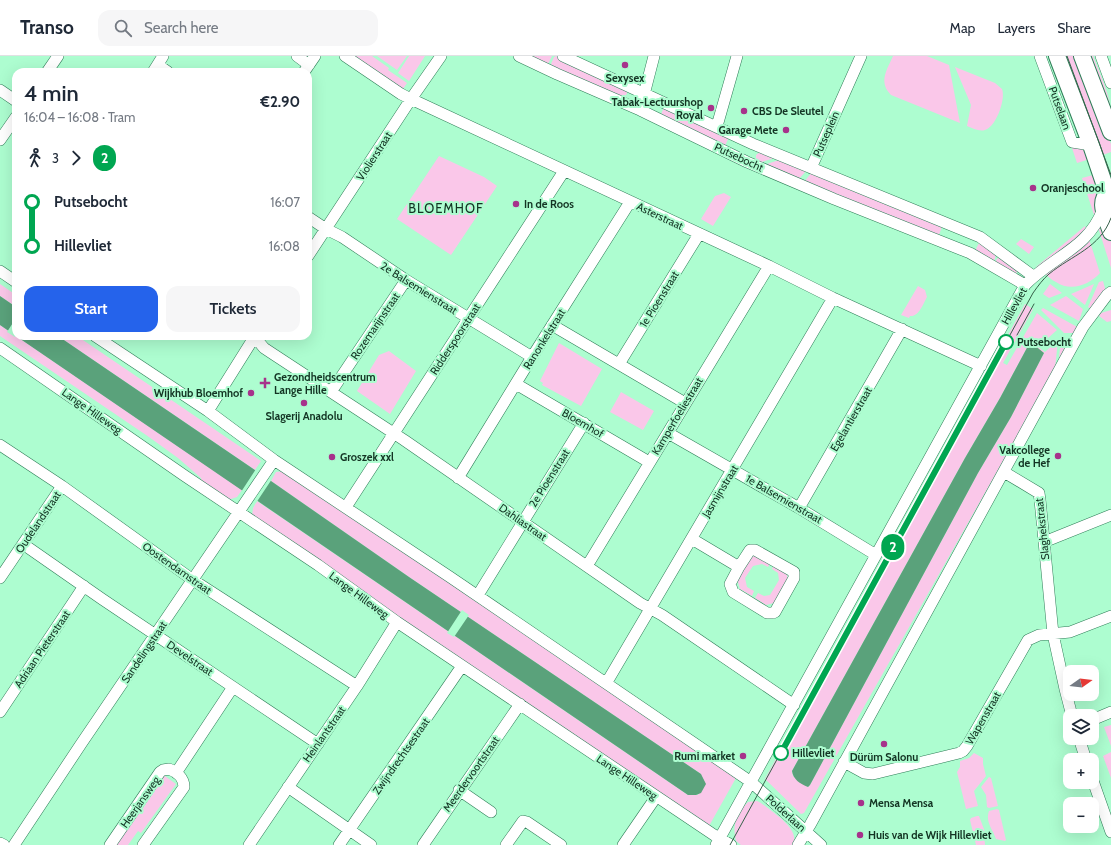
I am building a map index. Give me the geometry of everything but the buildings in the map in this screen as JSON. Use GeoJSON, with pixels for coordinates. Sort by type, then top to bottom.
{"type":"FeatureCollection","features":[{"type":"Feature","properties":{"kind":"main road","name":"Putselaan"},"geometry":{"type":"LineString","coordinates":[[1057,56],[1109,190]]}},
{"type":"Feature","properties":{"kind":"main road"},"geometry":{"type":"LineString","coordinates":[[1082,56],[1111,132]]}},
{"type":"Feature","properties":{"kind":"main road"},"geometry":{"type":"LineString","coordinates":[[1109,190],[1102,200],[1103,209],[1111,232]]}},
{"type":"Feature","properties":{"kind":"street"},"geometry":{"type":"LineString","coordinates":[[50,68],[58,56]]}},
{"type":"Feature","properties":{"kind":"street"},"geometry":{"type":"LineString","coordinates":[[297,56],[309,64]]}},
{"type":"Feature","properties":{"kind":"street","name":"Asterstraat"},"geometry":{"type":"LineString","coordinates":[[345,56],[401,94],[411,99],[769,266],[833,298],[981,366]]}},
{"type":"Feature","properties":{"kind":"street","name":"Violierstraat"},"geometry":{"type":"LineString","coordinates":[[312,250],[441,56]]}},
{"type":"Feature","properties":{"kind":"street","name":"Putsebocht"},"geometry":{"type":"LineString","coordinates":[[519,56],[640,110],[746,162],[954,248],[970,253],[1025,285]]}},
{"type":"Feature","properties":{"kind":"street","name":"Putsebocht"},"geometry":{"type":"LineString","coordinates":[[563,56],[717,126],[753,144],[980,237],[1033,276]]}},
{"type":"Feature","properties":{"kind":"street"},"geometry":{"type":"LineString","coordinates":[[640,110],[654,56]]}},
{"type":"Feature","properties":{"kind":"street"},"geometry":{"type":"LineString","coordinates":[[717,126],[737,56]]}},
{"type":"Feature","properties":{"kind":"street","name":"Putseplein"},"geometry":{"type":"LineString","coordinates":[[811,168],[861,56]]}},
{"type":"Feature","properties":{"kind":"street","name":"Putselaan"},"geometry":{"type":"LineString","coordinates":[[1040,56],[1072,142],[1091,145]]}},
{"type":"Feature","properties":{"kind":"street"},"geometry":{"type":"LineString","coordinates":[[1101,56],[1111,83]]}},
{"type":"Feature","properties":{"kind":"street"},"geometry":{"type":"LineString","coordinates":[[0,90],[12,98]]}},
{"type":"Feature","properties":{"kind":"street"},"geometry":{"type":"LineString","coordinates":[[0,140],[12,123]]}},
{"type":"Feature","properties":{"kind":"street"},"geometry":{"type":"LineString","coordinates":[[746,162],[753,144]]}},
{"type":"Feature","properties":{"kind":"street","name":"Ridderspoorstraat"},"geometry":{"type":"LineString","coordinates":[[346,507],[564,171]]}},
{"type":"Feature","properties":{"kind":"street","name":"Ranonkelstraat"},"geometry":{"type":"LineString","coordinates":[[458,478],[532,356],[630,202]]}},
{"type":"Feature","properties":{"kind":"street","name":"Hillevliet"},"geometry":{"type":"LineString","coordinates":[[718,842],[1025,285],[1033,276],[1079,244],[1100,218],[1103,209]]}},
{"type":"Feature","properties":{"kind":"street","name":"2e Balsemienstraat"},"geometry":{"type":"LineString","coordinates":[[312,220],[342,237],[406,280],[532,356]]}},
{"type":"Feature","properties":{"kind":"street"},"geometry":{"type":"LineString","coordinates":[[954,248],[961,230]]}},
{"type":"Feature","properties":{"kind":"street","name":"1e Pioenstraat"},"geometry":{"type":"LineString","coordinates":[[619,364],[699,234]]}},
{"type":"Feature","properties":{"kind":"street","name":"Kamperfoeliestraat"},"geometry":{"type":"LineString","coordinates":[[587,566],[769,266]]}},
{"type":"Feature","properties":{"kind":"street"},"geometry":{"type":"LineString","coordinates":[[0,270],[12,277]]}},
{"type":"Feature","properties":{"kind":"street","name":"Rozemarijnstraat"},"geometry":{"type":"LineString","coordinates":[[331,392],[406,280]]}},
{"type":"Feature","properties":{"kind":"street"},"geometry":{"type":"LineString","coordinates":[[798,845],[1076,339],[1107,295],[1111,292]]}},
{"type":"Feature","properties":{"kind":"street","name":"Jasmijnstraat"},"geometry":{"type":"LineString","coordinates":[[607,682],[833,298]]}},
{"type":"Feature","properties":{"kind":"street"},"geometry":{"type":"LineString","coordinates":[[552,325],[685,403]]}},
{"type":"Feature","properties":{"kind":"street","name":"Egelantierstraat"},"geometry":{"type":"LineString","coordinates":[[799,508],[902,329]]}},
{"type":"Feature","properties":{"kind":"street"},"geometry":{"type":"LineString","coordinates":[[101,340],[208,411],[272,464],[346,507],[607,682],[751,782]]}},
{"type":"Feature","properties":{"kind":"street"},"geometry":{"type":"LineString","coordinates":[[208,411],[252,340]]}},
{"type":"Feature","properties":{"kind":"street","name":"Dahliastraat"},"geometry":{"type":"LineString","coordinates":[[257,340],[264,348],[394,434],[650,609],[662,615],[794,705]]}},
{"type":"Feature","properties":{"kind":"street","name":"Lange Hilleweg"},"geometry":{"type":"LineString","coordinates":[[1,349],[242,508],[397,622],[656,797],[718,842]]}},
{"type":"Feature","properties":{"kind":"street","name":"Bloemhof"},"geometry":{"type":"LineString","coordinates":[[516,384],[649,462]]}},
{"type":"Feature","properties":{"kind":"street","name":"2e Pioenstraat"},"geometry":{"type":"LineString","coordinates":[[478,595],[584,423]]}},
{"type":"Feature","properties":{"kind":"street","name":"1e Balsemienstraat"},"geometry":{"type":"LineString","coordinates":[[668,433],[799,508],[876,556]]}},
{"type":"Feature","properties":{"kind":"street","name":"Oostendamstraat"},"geometry":{"type":"LineString","coordinates":[[0,445],[62,486],[193,580],[357,686]]}},
{"type":"Feature","properties":{"kind":"street","name":"Sandelingstraat"},"geometry":{"type":"LineString","coordinates":[[14,845],[272,464]]}},
{"type":"Feature","properties":{"kind":"street","name":"Slaghekstraat"},"geometry":{"type":"LineString","coordinates":[[1004,472],[1039,493],[1053,634],[1070,709]]}},
{"type":"Feature","properties":{"kind":"street","name":"Oudelandstraat"},"geometry":{"type":"LineString","coordinates":[[0,578],[62,486]]}},
{"type":"Feature","properties":{"kind":"street"},"geometry":{"type":"LineString","coordinates":[[1044,542],[1111,515]]}},
{"type":"Feature","properties":{"kind":"street"},"geometry":{"type":"LineString","coordinates":[[692,539],[738,567]]}},
{"type":"Feature","properties":{"kind":"street","name":"Develstraat"},"geometry":{"type":"LineString","coordinates":[[23,544],[155,635],[318,744]]}},
{"type":"Feature","properties":{"kind":"street"},"geometry":{"type":"LineString","coordinates":[[753,550],[794,572],[794,578],[775,612],[767,613],[733,592],[730,584],[738,567],[748,551],[753,550]]}},
{"type":"Feature","properties":{"kind":"street","name":"Adriaan Pieterstraat"},"geometry":{"type":"LineString","coordinates":[[0,712],[84,586]]}},
{"type":"Feature","properties":{"kind":"street","name":"Wapenstraat"},"geometry":{"type":"LineString","coordinates":[[844,762],[864,773],[873,774],[963,751],[1026,641],[1036,636],[1070,632],[1111,616]]}},
{"type":"Feature","properties":{"kind":"street","name":"Heinlantstraat"},"geometry":{"type":"LineString","coordinates":[[249,845],[357,686],[397,622]]}},
{"type":"Feature","properties":{"kind":"street","name":"Zwijndrechtsestraat"},"geometry":{"type":"LineString","coordinates":[[339,845],[462,666]]}},
{"type":"Feature","properties":{"kind":"street","name":"Heerjansweg"},"geometry":{"type":"LineString","coordinates":[[176,773],[233,687]]}},
{"type":"Feature","properties":{"kind":"street","name":"Meerdervoortstraat"},"geometry":{"type":"LineString","coordinates":[[423,845],[520,704]]}},
{"type":"Feature","properties":{"kind":"street"},"geometry":{"type":"LineString","coordinates":[[1099,717],[1111,712]]}},
{"type":"Feature","properties":{"kind":"street","name":"Heerjansweg"},"geometry":{"type":"LineString","coordinates":[[110,845],[160,772],[169,769],[176,773],[184,782],[184,787],[143,845]]}},
{"type":"Feature","properties":{"kind":"street","name":"Polderlaan"},"geometry":{"type":"LineString","coordinates":[[751,782],[821,845]]}},
{"type":"Feature","properties":{"kind":"street"},"geometry":{"type":"LineString","coordinates":[[288,787],[371,845]]}},
{"type":"Feature","properties":{"kind":"street"},"geometry":{"type":"LineString","coordinates":[[1098,789],[1107,808],[1111,832]]}},
{"type":"Feature","properties":{"kind":"street"},"geometry":{"type":"LineString","coordinates":[[460,790],[491,812]]}},
{"type":"Feature","properties":{"kind":"street"},"geometry":{"type":"LineString","coordinates":[[624,845],[656,797]]}},
{"type":"Feature","properties":{"kind":"street"},"geometry":{"type":"LineString","coordinates":[[506,845],[523,821],[527,822],[561,845]]}},
{"type":"Feature","properties":{"kind":"street"},"geometry":{"type":"LineString","coordinates":[[718,842],[731,845]]}},
{"type":"Feature","properties":{"kind":"street"},"geometry":{"type":"LineString","coordinates":[[0,843],[4,845]]}},
{"type":"Feature","properties":{"kind":"shaded area"},"geometry":{"type":"Polygon","coordinates":[[[354,56],[372,56],[389,68],[388,70],[407,83],[403,89],[354,56]]]}},
{"type":"Feature","properties":{"kind":"shaded area"},"geometry":{"type":"Polygon","coordinates":[[[377,56],[407,56],[397,70],[377,56]]]}},
{"type":"Feature","properties":{"kind":"shaded area"},"geometry":{"type":"Polygon","coordinates":[[[409,56],[425,56],[409,81],[398,73],[409,56]]]}},
{"type":"Feature","properties":{"kind":"shaded area"},"geometry":{"type":"Polygon","coordinates":[[[528,56],[552,56],[548,64],[546,64],[528,56]]]}},
{"type":"Feature","properties":{"kind":"shaded area"},"geometry":{"type":"Polygon","coordinates":[[[556,56],[626,89],[628,91],[624,99],[551,67],[554,57],[556,56]]]}},
{"type":"Feature","properties":{"kind":"shaded area"},"geometry":{"type":"Polygon","coordinates":[[[893,56],[927,56],[949,65],[960,123],[891,95],[887,90],[884,81],[886,71],[893,56]]]}},
{"type":"Feature","properties":{"kind":"shaded area"},"geometry":{"type":"Polygon","coordinates":[[[1062,56],[1078,56],[1111,144],[1111,152],[1100,156],[1062,56]]]}},
{"type":"Feature","properties":{"kind":"shaded area"},"geometry":{"type":"Polygon","coordinates":[[[1088,56],[1093,56],[1102,78],[1111,108],[1111,116],[1088,56]]]}},
{"type":"Feature","properties":{"kind":"shaded area"},"geometry":{"type":"Polygon","coordinates":[[[955,67],[995,83],[1002,89],[1003,99],[999,112],[993,124],[989,128],[985,130],[978,130],[967,126],[971,105],[955,67]]]}},
{"type":"Feature","properties":{"kind":"shaded area"},"geometry":{"type":"Polygon","coordinates":[[[664,107],[729,137],[724,148],[660,117],[664,107]]]}},
{"type":"Feature","properties":{"kind":"shaded area"},"geometry":{"type":"Polygon","coordinates":[[[1071,145],[1087,149],[1090,159],[1077,163],[1071,145]]]}},
{"type":"Feature","properties":{"kind":"shaded area"},"geometry":{"type":"Polygon","coordinates":[[[760,152],[774,158],[759,163],[756,160],[756,155],[760,152]]]}},
{"type":"Feature","properties":{"kind":"shaded area"},"geometry":{"type":"Polygon","coordinates":[[[439,156],[484,177],[497,186],[451,255],[397,219],[439,156]]]}},
{"type":"Feature","properties":{"kind":"shaded area"},"geometry":{"type":"Polygon","coordinates":[[[779,160],[807,170],[798,180],[764,165],[779,160]]]}},
{"type":"Feature","properties":{"kind":"shaded area"},"geometry":{"type":"Polygon","coordinates":[[[812,172],[942,227],[938,237],[804,182],[812,172]]]}},
{"type":"Feature","properties":{"kind":"shaded area"},"geometry":{"type":"Polygon","coordinates":[[[1097,174],[1101,189],[1095,218],[1082,178],[1097,174]]]}},
{"type":"Feature","properties":{"kind":"shaded area"},"geometry":{"type":"Polygon","coordinates":[[[724,193],[731,197],[713,226],[701,219],[715,196],[724,193]]]}},
{"type":"Feature","properties":{"kind":"shaded area"},"geometry":{"type":"Polygon","coordinates":[[[1104,219],[1111,242],[1111,268],[1098,227],[1104,219]]]}},
{"type":"Feature","properties":{"kind":"shaded area"},"geometry":{"type":"Polygon","coordinates":[[[1085,226],[1087,232],[1038,269],[1036,267],[1085,226]]]}},
{"type":"Feature","properties":{"kind":"shaded area"},"geometry":{"type":"Polygon","coordinates":[[[1021,239],[1034,247],[1029,254],[1016,244],[1021,239]]]}},
{"type":"Feature","properties":{"kind":"shaded area"},"geometry":{"type":"Polygon","coordinates":[[[1089,239],[1100,273],[1091,281],[1074,287],[1062,285],[1051,279],[1043,272],[1089,239]]]}},
{"type":"Feature","properties":{"kind":"shaded area"},"geometry":{"type":"Polygon","coordinates":[[[979,243],[996,255],[994,261],[975,251],[979,243]]]}},
{"type":"Feature","properties":{"kind":"shaded area"},"geometry":{"type":"Polygon","coordinates":[[[999,256],[1018,271],[1015,274],[995,262],[999,256]]]}},
{"type":"Feature","properties":{"kind":"shaded area"},"geometry":{"type":"Polygon","coordinates":[[[1103,281],[1106,292],[1092,310],[1088,307],[1099,282],[1103,281]]]}},
{"type":"Feature","properties":{"kind":"shaded area"},"geometry":{"type":"Polygon","coordinates":[[[0,284],[12,292],[12,304],[0,296],[0,284]]]}},
{"type":"Feature","properties":{"kind":"shaded area"},"geometry":{"type":"Polygon","coordinates":[[[1050,284],[1062,293],[1049,298],[1043,294],[1050,284]]]}},
{"type":"Feature","properties":{"kind":"shaded area"},"geometry":{"type":"Polygon","coordinates":[[[1094,284],[1085,305],[1071,294],[1094,284]]]}},
{"type":"Feature","properties":{"kind":"shaded area"},"geometry":{"type":"Polygon","coordinates":[[[918,286],[925,290],[927,297],[922,306],[916,314],[910,316],[909,318],[901,315],[918,286]]]}},
{"type":"Feature","properties":{"kind":"shaded area"},"geometry":{"type":"Polygon","coordinates":[[[0,296],[12,304],[12,333],[0,325],[0,296]]]}},
{"type":"Feature","properties":{"kind":"shaded area"},"geometry":{"type":"Polygon","coordinates":[[[1066,296],[1083,309],[1079,321],[1050,305],[1066,296]]]}},
{"type":"Feature","properties":{"kind":"shaded area"},"geometry":{"type":"Polygon","coordinates":[[[1025,304],[1033,309],[1003,363],[1007,365],[1037,313],[1057,330],[1038,347],[1045,352],[1058,340],[1055,369],[804,813],[801,814],[765,779],[1025,304]],[[1029,344],[792,771],[793,776],[808,787],[978,473],[1011,417],[1044,353],[1029,344]]]}},
{"type":"Feature","properties":{"kind":"shaded area"},"geometry":{"type":"Polygon","coordinates":[[[1043,308],[1079,328],[1076,333],[1064,333],[1041,310],[1043,308]]]}},
{"type":"Feature","properties":{"kind":"shaded area"},"geometry":{"type":"Polygon","coordinates":[[[1111,310],[1111,321],[1107,322],[1099,316],[1101,313],[1111,310]]]}},
{"type":"Feature","properties":{"kind":"shaded area"},"geometry":{"type":"Polygon","coordinates":[[[0,325],[12,333],[12,340],[22,340],[242,490],[237,497],[228,500],[202,483],[201,478],[178,458],[149,437],[0,336],[0,325]]]}},
{"type":"Feature","properties":{"kind":"shaded area"},"geometry":{"type":"Polygon","coordinates":[[[22,340],[64,340],[409,577],[701,774],[706,784],[701,793],[696,795],[688,795],[22,340]]]}},
{"type":"Feature","properties":{"kind":"shaded area"},"geometry":{"type":"Polygon","coordinates":[[[64,340],[83,340],[261,461],[255,470],[64,340]]]}},
{"type":"Feature","properties":{"kind":"shaded area"},"geometry":{"type":"Polygon","coordinates":[[[1061,340],[1072,341],[1058,366],[1061,340]]]}},
{"type":"Feature","properties":{"kind":"shaded area"},"geometry":{"type":"Polygon","coordinates":[[[559,343],[602,369],[581,406],[542,385],[543,383],[540,381],[559,343]]]}},
{"type":"Feature","properties":{"kind":"shaded area"},"geometry":{"type":"Polygon","coordinates":[[[1029,344],[1033,344],[1044,353],[1011,417],[978,473],[810,785],[808,787],[802,784],[795,779],[792,771],[1029,344]]]}},
{"type":"Feature","properties":{"kind":"shaded area"},"geometry":{"type":"Polygon","coordinates":[[[389,351],[416,371],[390,414],[357,391],[379,355],[389,351]]]}},
{"type":"Feature","properties":{"kind":"shaded area"},"geometry":{"type":"Polygon","coordinates":[[[621,392],[654,411],[643,430],[610,412],[621,392]]]}},
{"type":"Feature","properties":{"kind":"shaded area"},"geometry":{"type":"Polygon","coordinates":[[[286,471],[736,778],[709,826],[527,705],[252,516],[253,508],[257,501],[688,795],[698,795],[701,774],[409,577],[271,481],[276,472],[286,471]]]}},
{"type":"Feature","properties":{"kind":"shaded area"},"geometry":{"type":"Polygon","coordinates":[[[758,555],[771,562],[768,567],[762,564],[753,566],[745,578],[747,587],[754,591],[752,596],[740,589],[737,579],[750,557],[758,555]]]}},
{"type":"Feature","properties":{"kind":"shaded area"},"geometry":{"type":"Polygon","coordinates":[[[774,564],[786,571],[788,579],[774,603],[766,605],[755,598],[758,593],[764,596],[770,595],[779,580],[778,573],[772,569],[774,564]]]}},
{"type":"Feature","properties":{"kind":"shaded area"},"geometry":{"type":"Polygon","coordinates":[[[1111,725],[1111,746],[1104,727],[1111,725]]]}},
{"type":"Feature","properties":{"kind":"shaded area"},"geometry":{"type":"Polygon","coordinates":[[[1111,752],[1111,778],[1103,756],[1111,752]]]}},
{"type":"Feature","properties":{"kind":"shaded area"},"geometry":{"type":"Polygon","coordinates":[[[974,753],[983,758],[986,776],[974,791],[978,806],[966,809],[957,772],[960,767],[960,761],[969,758],[974,753]]]}},
{"type":"Feature","properties":{"kind":"shaded area"},"geometry":{"type":"Polygon","coordinates":[[[162,774],[176,784],[141,833],[138,831],[128,845],[112,845],[142,803],[144,805],[160,783],[157,781],[162,774]]]}},
{"type":"Feature","properties":{"kind":"shaded area"},"geometry":{"type":"Polygon","coordinates":[[[989,777],[991,778],[998,806],[989,808],[987,807],[986,795],[981,787],[989,777]]]}},
{"type":"Feature","properties":{"kind":"shaded area"},"geometry":{"type":"Polygon","coordinates":[[[757,801],[778,816],[789,827],[793,833],[793,845],[741,845],[736,841],[734,830],[740,811],[748,802],[757,801]]]}},
{"type":"Feature","properties":{"kind":"shaded area"},"geometry":{"type":"Polygon","coordinates":[[[999,810],[1005,841],[996,839],[988,819],[989,811],[999,810]]]}},
{"type":"Feature","properties":{"kind":"shaded area"},"geometry":{"type":"Polygon","coordinates":[[[979,816],[985,832],[985,845],[976,845],[970,820],[971,818],[979,816]]]}},
{"type":"Feature","properties":{"kind":"pier"},"geometry":{"type":"Polygon","coordinates":[[[12,324],[12,335],[7,332],[12,324]]]}},
{"type":"Feature","properties":{"kind":"pier"},"geometry":{"type":"Polygon","coordinates":[[[256,469],[272,479],[256,503],[241,492],[256,469]]]}},
{"type":"Feature","properties":{"kind":"pier"},"geometry":{"type":"Polygon","coordinates":[[[462,610],[469,615],[454,637],[447,633],[462,610]]]}},
{"type":"Feature","properties":{"kind":"tram line"},"geometry":{"type":"LineString","coordinates":[[1067,56],[1111,175]]}},
{"type":"Feature","properties":{"kind":"tram line"},"geometry":{"type":"LineString","coordinates":[[730,845],[1033,293],[1049,274],[1093,244],[1100,237],[1111,218]]}},
{"type":"Feature","properties":{"kind":"tram line"},"geometry":{"type":"LineString","coordinates":[[1017,335],[1034,304]]}},
{"type":"Feature","properties":{"kind":"tram line","name":"2"},"geometry":{"type":"LineString","coordinates":[[781,753],[1006,342]]}},
{"type":"Feature","properties":{"kind":"place","name":"Sexysex"},"geometry":{"type":"Point","coordinates":[625,65]}},
{"type":"Feature","properties":{"kind":"place","name":"Tabak-Lectuurshop Royal"},"geometry":{"type":"Point","coordinates":[711,108]}},
{"type":"Feature","properties":{"kind":"place","name":"CBS De Sleutel"},"geometry":{"type":"Point","coordinates":[744,111]}},
{"type":"Feature","properties":{"kind":"place","name":"Garage Mete"},"geometry":{"type":"Point","coordinates":[786,130]}},
{"type":"Feature","properties":{"kind":"place","name":"Oranjeschool"},"geometry":{"type":"Point","coordinates":[1033,188]}},
{"type":"Feature","properties":{"kind":"place","name":"In de Roos"},"geometry":{"type":"Point","coordinates":[516,204]}},
{"type":"Feature","properties":{"kind":"place","name":"Putsebocht"},"geometry":{"type":"Point","coordinates":[1006,342]}},
{"type":"Feature","properties":{"kind":"place","name":"Gezondheidscentrum Lange Hille"},"geometry":{"type":"Point","coordinates":[265,383]}},
{"type":"Feature","properties":{"kind":"place","name":"Wijkhub Bloemhof"},"geometry":{"type":"Point","coordinates":[251,393]}},
{"type":"Feature","properties":{"kind":"place","name":"Slagerij Anadolu"},"geometry":{"type":"Point","coordinates":[304,403]}},
{"type":"Feature","properties":{"kind":"place","name":"Vakcollege de Hef"},"geometry":{"type":"Point","coordinates":[1058,456]}},
{"type":"Feature","properties":{"kind":"place","name":"Groszek xxl"},"geometry":{"type":"Point","coordinates":[332,457]}},
{"type":"Feature","properties":{"kind":"place","name":"Dürüm Salonu"},"geometry":{"type":"Point","coordinates":[884,744]}},
{"type":"Feature","properties":{"kind":"place","name":"Hillevliet"},"geometry":{"type":"Point","coordinates":[781,753]}},
{"type":"Feature","properties":{"kind":"place","name":"Rumi market"},"geometry":{"type":"Point","coordinates":[743,756]}},
{"type":"Feature","properties":{"kind":"place","name":"Mensa Mensa"},"geometry":{"type":"Point","coordinates":[861,803]}},
{"type":"Feature","properties":{"kind":"place","name":"Huis van de Wijk Hillevliet"},"geometry":{"type":"Point","coordinates":[860,835]}},
{"type":"Feature","properties":{"kind":"district","name":"BLOEMHOF"},"geometry":{"type":"Point","coordinates":[446,208]}}]}
